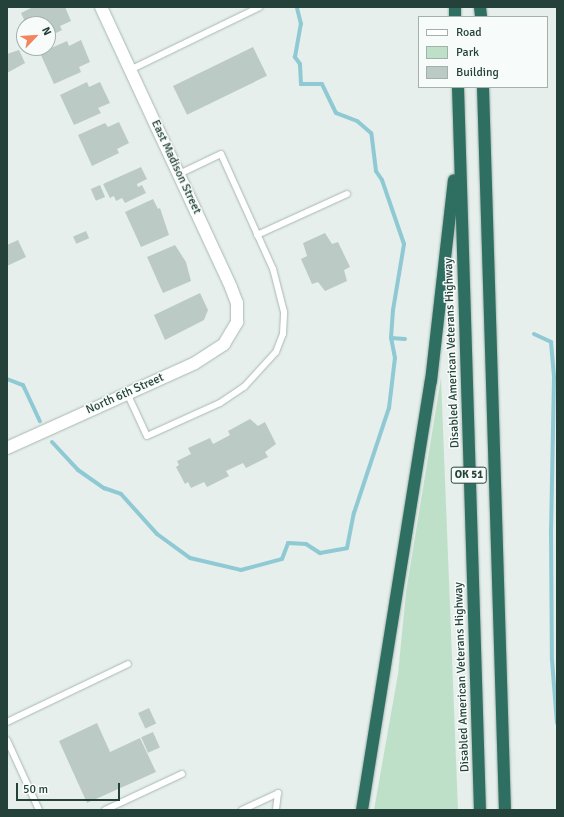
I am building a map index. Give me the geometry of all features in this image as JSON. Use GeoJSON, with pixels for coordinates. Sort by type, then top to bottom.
{"type":"FeatureCollection","features":[{"type":"Feature","properties":{"kind":"highway","name":"Disabled American Veterans Highway"},"geometry":{"type":"LineString","coordinates":[[458,88],[480,810]]}},
{"type":"Feature","properties":{"kind":"highway","name":"OK 51"},"geometry":{"type":"LineString","coordinates":[[483,88],[505,810]]}},
{"type":"Feature","properties":{"kind":"highway"},"geometry":{"type":"LineString","coordinates":[[362,810],[431,381],[459,139]]}},
{"type":"Feature","properties":{"kind":"street","name":"East Madison Street"},"geometry":{"type":"LineString","coordinates":[[101,7],[235,295],[238,322],[234,329]]}},
{"type":"Feature","properties":{"kind":"street","name":"North 6th Street"},"geometry":{"type":"LineString","coordinates":[[7,448],[215,351],[234,329]]}},
{"type":"Feature","properties":{"kind":"lane"},"geometry":{"type":"LineString","coordinates":[[130,70],[260,7]]}},
{"type":"Feature","properties":{"kind":"lane"},"geometry":{"type":"LineString","coordinates":[[127,393],[147,436],[220,403],[244,387],[262,370],[276,352],[283,334],[284,312],[273,269],[221,154],[179,174]]}},
{"type":"Feature","properties":{"kind":"lane"},"geometry":{"type":"LineString","coordinates":[[257,235],[348,194]]}},
{"type":"Feature","properties":{"kind":"lane"},"geometry":{"type":"LineString","coordinates":[[7,722],[128,664]]}},
{"type":"Feature","properties":{"kind":"lane"},"geometry":{"type":"LineString","coordinates":[[7,740],[39,810]]}},
{"type":"Feature","properties":{"kind":"lane"},"geometry":{"type":"LineString","coordinates":[[105,810],[182,774]]}},
{"type":"Feature","properties":{"kind":"lane"},"geometry":{"type":"LineString","coordinates":[[242,810],[278,793],[276,810]]}},
{"type":"Feature","properties":{"kind":"green space"},"geometry":{"type":"Polygon","coordinates":[[[441,378],[458,810],[374,810],[398,674],[406,592],[441,378]]]}},
{"type":"Feature","properties":{"kind":"building"},"geometry":{"type":"Polygon","coordinates":[[[33,7],[65,7],[71,21],[60,26],[62,30],[56,33],[56,16],[22,16],[21,13],[33,7]]]}},
{"type":"Feature","properties":{"kind":"building"},"geometry":{"type":"Polygon","coordinates":[[[81,40],[90,62],[79,67],[81,72],[54,84],[41,56],[56,56],[56,46],[67,41],[69,46],[81,40]]]}},
{"type":"Feature","properties":{"kind":"building"},"geometry":{"type":"Polygon","coordinates":[[[253,47],[267,76],[187,115],[173,86],[253,47]]]}},
{"type":"Feature","properties":{"kind":"building"},"geometry":{"type":"Polygon","coordinates":[[[16,51],[16,56],[22,56],[25,63],[7,73],[7,54],[16,51]]]}},
{"type":"Feature","properties":{"kind":"building"},"geometry":{"type":"Polygon","coordinates":[[[87,82],[89,87],[100,82],[110,103],[98,108],[101,113],[74,125],[60,95],[87,82]]]}},
{"type":"Feature","properties":{"kind":"building"},"geometry":{"type":"Polygon","coordinates":[[[119,122],[129,143],[117,149],[119,153],[92,166],[78,135],[105,123],[108,127],[119,122]]]}},
{"type":"Feature","properties":{"kind":"building"},"geometry":{"type":"Polygon","coordinates":[[[141,167],[147,179],[137,184],[138,187],[142,185],[146,193],[125,203],[122,198],[116,201],[114,196],[110,198],[103,184],[141,167]]]}},
{"type":"Feature","properties":{"kind":"building"},"geometry":{"type":"Polygon","coordinates":[[[100,185],[105,197],[96,201],[91,189],[100,185]]]}},
{"type":"Feature","properties":{"kind":"building"},"geometry":{"type":"Polygon","coordinates":[[[153,199],[158,209],[160,208],[169,235],[141,247],[125,212],[153,199]]]}},
{"type":"Feature","properties":{"kind":"building"},"geometry":{"type":"Polygon","coordinates":[[[86,231],[89,238],[76,244],[73,236],[86,231]]]}},
{"type":"Feature","properties":{"kind":"building"},"geometry":{"type":"Polygon","coordinates":[[[325,233],[332,244],[338,242],[350,267],[344,270],[347,281],[325,291],[318,282],[312,284],[301,259],[307,256],[303,243],[325,233]]]}},
{"type":"Feature","properties":{"kind":"building"},"geometry":{"type":"Polygon","coordinates":[[[18,240],[26,257],[7,266],[7,245],[18,240]]]}},
{"type":"Feature","properties":{"kind":"building"},"geometry":{"type":"Polygon","coordinates":[[[175,245],[186,262],[191,281],[163,293],[147,257],[175,245]]]}},
{"type":"Feature","properties":{"kind":"building"},"geometry":{"type":"Polygon","coordinates":[[[200,293],[208,310],[204,320],[165,340],[154,315],[200,293]]]}},
{"type":"Feature","properties":{"kind":"building"},"geometry":{"type":"Polygon","coordinates":[[[250,419],[258,426],[265,422],[276,444],[265,452],[268,457],[246,468],[243,463],[226,471],[229,476],[207,487],[204,482],[191,488],[188,482],[185,484],[176,467],[179,465],[177,461],[191,454],[188,448],[210,438],[213,444],[230,435],[228,431],[250,419]]]}},
{"type":"Feature","properties":{"kind":"building"},"geometry":{"type":"Polygon","coordinates":[[[149,708],[156,723],[145,728],[138,713],[149,708]]]}},
{"type":"Feature","properties":{"kind":"building"},"geometry":{"type":"Polygon","coordinates":[[[97,723],[110,752],[140,738],[156,772],[87,803],[59,741],[97,723]]]}},
{"type":"Feature","properties":{"kind":"building"},"geometry":{"type":"Polygon","coordinates":[[[153,732],[160,748],[148,753],[141,737],[153,732]]]}},
{"type":"Feature","properties":{"kind":"waterway"},"geometry":{"type":"LineString","coordinates":[[52,442],[78,470],[104,488],[121,494],[157,534],[190,558],[241,570],[282,559],[288,543],[306,544],[320,553],[347,548],[354,513],[389,408],[395,358],[391,338],[393,310],[404,244],[382,180],[376,171],[371,133],[357,121],[336,113],[322,84],[301,84],[300,64],[295,57],[301,24],[297,8]]}},
{"type":"Feature","properties":{"kind":"waterway"},"geometry":{"type":"LineString","coordinates":[[534,334],[551,342],[554,378],[551,529],[552,660],[557,723]]}},
{"type":"Feature","properties":{"kind":"waterway"},"geometry":{"type":"LineString","coordinates":[[391,338],[405,339]]}},
{"type":"Feature","properties":{"kind":"waterway"},"geometry":{"type":"LineString","coordinates":[[7,379],[23,385],[40,421]]}}]}
